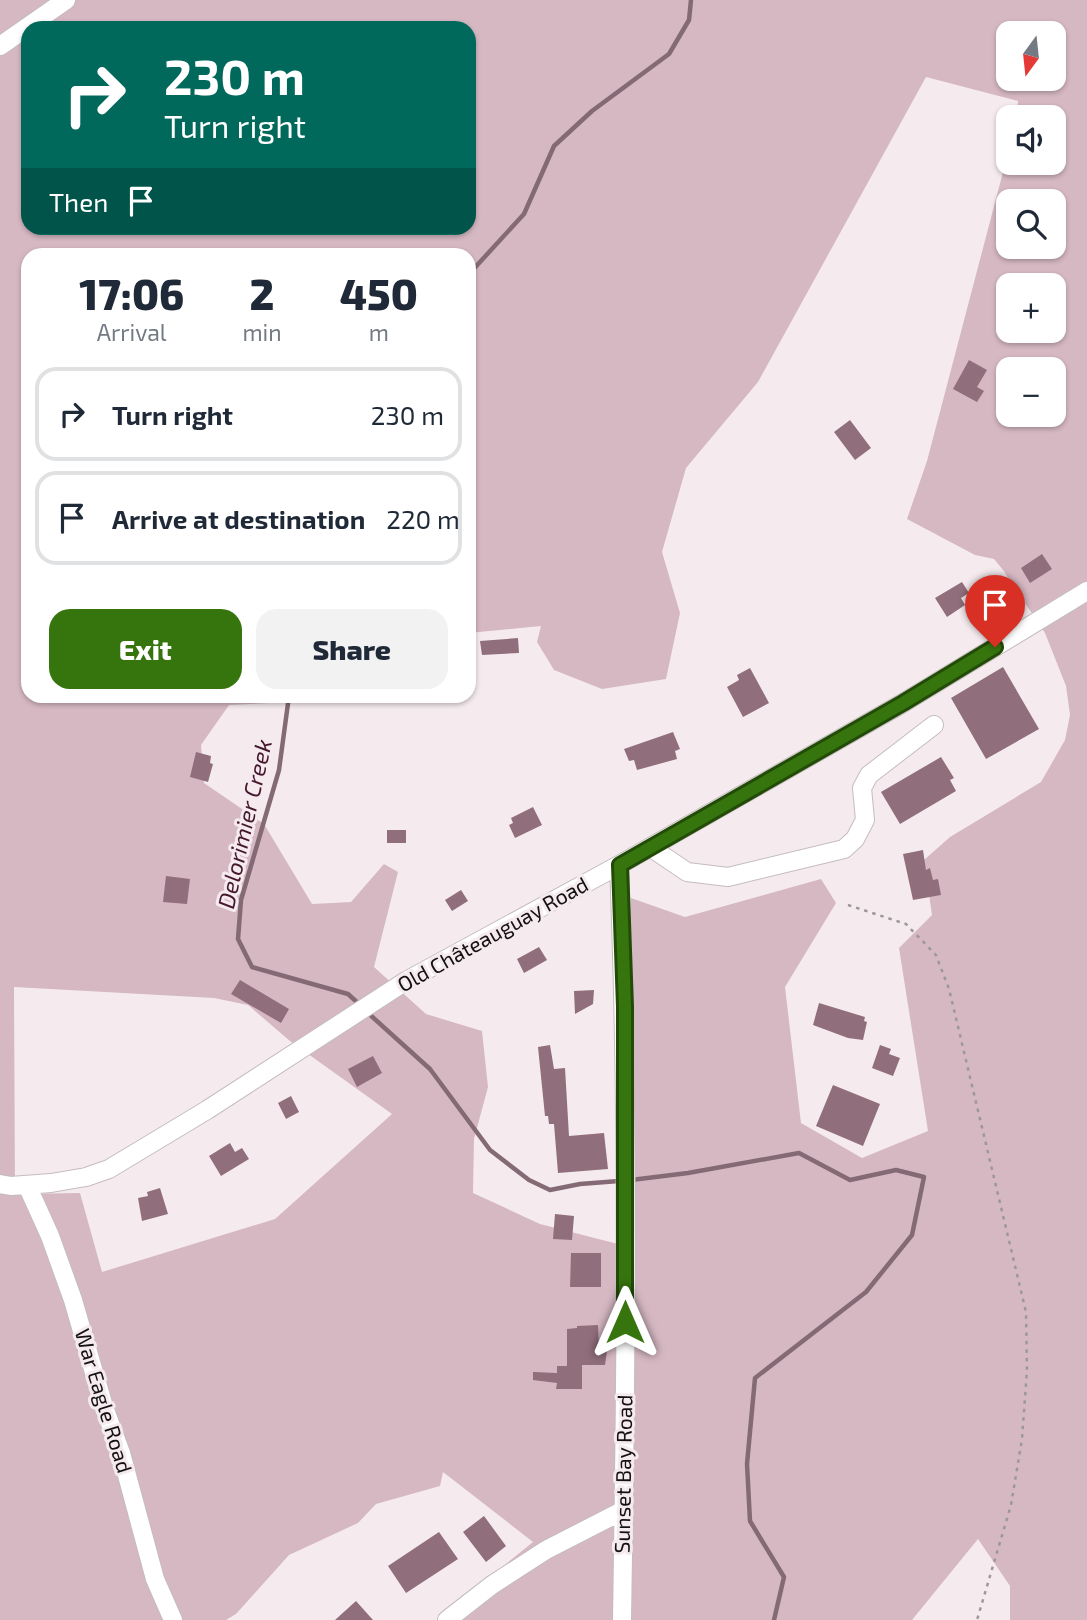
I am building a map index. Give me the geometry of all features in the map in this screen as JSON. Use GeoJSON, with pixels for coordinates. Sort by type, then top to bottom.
{"type":"FeatureCollection","features":[{"type":"Feature","properties":{"kind":"street"},"geometry":{"type":"LineString","coordinates":[[36,21],[66,0]]}},
{"type":"Feature","properties":{"kind":"street"},"geometry":{"type":"LineString","coordinates":[[0,46],[21,31]]}},
{"type":"Feature","properties":{"kind":"street","name":"Old Châteauguay Road"},"geometry":{"type":"LineString","coordinates":[[0,1184],[27,1185],[86,1177],[109,1169],[207,1110],[406,981],[620,865],[903,703],[1087,591]]}},
{"type":"Feature","properties":{"kind":"street"},"geometry":{"type":"LineString","coordinates":[[650,847],[687,872],[728,877],[844,849],[855,839],[864,820],[862,788],[869,775],[934,725]]}},
{"type":"Feature","properties":{"kind":"street","name":"Sunset Bay Road"},"geometry":{"type":"LineString","coordinates":[[620,865],[625,1007],[622,1620]]}},
{"type":"Feature","properties":{"kind":"street","name":"War Eagle Road"},"geometry":{"type":"LineString","coordinates":[[27,1185],[50,1236],[73,1300],[104,1407],[121,1452],[155,1579],[173,1620]]}},
{"type":"Feature","properties":{"kind":"street"},"geometry":{"type":"LineString","coordinates":[[447,1620],[492,1585],[546,1550],[624,1510]]}},
{"type":"Feature","properties":{"kind":"path"},"geometry":{"type":"LineString","coordinates":[[848,905],[906,924],[936,955],[949,989],[1026,1312],[1027,1370],[1022,1439],[1011,1505],[977,1620]]}},
{"type":"Feature","properties":{"kind":"shaded area"},"geometry":{"type":"Polygon","coordinates":[[[0,0],[1087,0],[1087,1620],[1010,1620],[1010,1586],[978,1539],[912,1620],[437,1620],[533,1542],[443,1472],[440,1486],[376,1504],[358,1523],[289,1555],[236,1614],[226,1620],[0,1620],[0,0]],[[14,987],[15,1194],[80,1193],[102,1272],[275,1219],[392,1114],[290,1041],[248,1005],[214,998],[14,987]]]}},
{"type":"Feature","properties":{"kind":"building"},"geometry":{"type":"Polygon","coordinates":[[[969,360],[987,370],[977,387],[984,391],[977,402],[953,389],[969,360]]]}},
{"type":"Feature","properties":{"kind":"building"},"geometry":{"type":"Polygon","coordinates":[[[850,420],[871,448],[855,460],[834,432],[850,420]]]}},
{"type":"Feature","properties":{"kind":"building"},"geometry":{"type":"Polygon","coordinates":[[[1042,554],[1052,569],[1030,583],[1021,568],[1042,554]]]}},
{"type":"Feature","properties":{"kind":"building"},"geometry":{"type":"Polygon","coordinates":[[[962,582],[969,593],[961,598],[965,605],[947,617],[935,598],[962,582]]]}},
{"type":"Feature","properties":{"kind":"building"},"geometry":{"type":"Polygon","coordinates":[[[518,638],[519,653],[482,655],[480,641],[518,638]]]}},
{"type":"Feature","properties":{"kind":"building"},"geometry":{"type":"Polygon","coordinates":[[[1003,667],[1039,729],[986,759],[951,698],[1003,667]]]}},
{"type":"Feature","properties":{"kind":"building"},"geometry":{"type":"Polygon","coordinates":[[[750,668],[769,703],[743,717],[727,687],[739,680],[737,675],[750,668]]]}},
{"type":"Feature","properties":{"kind":"building"},"geometry":{"type":"Polygon","coordinates":[[[673,732],[680,749],[675,751],[677,759],[637,770],[634,760],[629,761],[624,749],[673,732]]]}},
{"type":"Feature","properties":{"kind":"building"},"geometry":{"type":"Polygon","coordinates":[[[196,752],[211,756],[210,763],[213,764],[208,782],[190,777],[196,752]]]}},
{"type":"Feature","properties":{"kind":"building"},"geometry":{"type":"Polygon","coordinates":[[[941,757],[954,778],[950,780],[956,791],[900,824],[881,792],[941,757]]]}},
{"type":"Feature","properties":{"kind":"building"},"geometry":{"type":"Polygon","coordinates":[[[533,807],[542,825],[515,838],[509,825],[513,823],[511,818],[533,807]]]}},
{"type":"Feature","properties":{"kind":"building"},"geometry":{"type":"Polygon","coordinates":[[[387,830],[406,830],[406,843],[387,843],[387,830]]]}},
{"type":"Feature","properties":{"kind":"building"},"geometry":{"type":"Polygon","coordinates":[[[923,850],[926,870],[930,868],[933,880],[938,879],[941,895],[913,900],[903,854],[923,850]]]}},
{"type":"Feature","properties":{"kind":"building"},"geometry":{"type":"Polygon","coordinates":[[[166,876],[190,879],[187,904],[163,902],[166,876]]]}},
{"type":"Feature","properties":{"kind":"building"},"geometry":{"type":"Polygon","coordinates":[[[461,890],[468,901],[452,911],[445,900],[461,890]]]}},
{"type":"Feature","properties":{"kind":"building"},"geometry":{"type":"Polygon","coordinates":[[[539,947],[547,960],[524,973],[517,959],[539,947]]]}},
{"type":"Feature","properties":{"kind":"building"},"geometry":{"type":"Polygon","coordinates":[[[240,980],[289,1009],[281,1023],[231,994],[240,980]]]}},
{"type":"Feature","properties":{"kind":"building"},"geometry":{"type":"Polygon","coordinates":[[[594,990],[593,1004],[575,1014],[574,991],[594,990]]]}},
{"type":"Feature","properties":{"kind":"building"},"geometry":{"type":"Polygon","coordinates":[[[819,1003],[865,1017],[864,1021],[867,1022],[863,1040],[848,1038],[813,1025],[819,1003]]]}},
{"type":"Feature","properties":{"kind":"building"},"geometry":{"type":"Polygon","coordinates":[[[550,1045],[554,1069],[565,1068],[569,1136],[604,1133],[608,1169],[558,1173],[554,1124],[549,1124],[548,1116],[545,1116],[538,1047],[550,1045]]]}},
{"type":"Feature","properties":{"kind":"building"},"geometry":{"type":"Polygon","coordinates":[[[880,1045],[891,1049],[889,1054],[900,1058],[893,1076],[872,1068],[880,1045]]]}},
{"type":"Feature","properties":{"kind":"building"},"geometry":{"type":"Polygon","coordinates":[[[373,1056],[382,1073],[357,1087],[348,1069],[373,1056]]]}},
{"type":"Feature","properties":{"kind":"building"},"geometry":{"type":"Polygon","coordinates":[[[833,1085],[880,1104],[863,1146],[816,1126],[833,1085]]]}},
{"type":"Feature","properties":{"kind":"building"},"geometry":{"type":"Polygon","coordinates":[[[291,1096],[299,1112],[286,1119],[278,1103],[291,1096]]]}},
{"type":"Feature","properties":{"kind":"building"},"geometry":{"type":"Polygon","coordinates":[[[230,1143],[235,1152],[242,1148],[249,1159],[221,1176],[209,1156],[230,1143]]]}},
{"type":"Feature","properties":{"kind":"building"},"geometry":{"type":"Polygon","coordinates":[[[160,1188],[168,1214],[142,1221],[138,1198],[148,1196],[147,1192],[160,1188]]]}},
{"type":"Feature","properties":{"kind":"building"},"geometry":{"type":"Polygon","coordinates":[[[555,1214],[574,1216],[572,1240],[553,1239],[555,1214]]]}},
{"type":"Feature","properties":{"kind":"building"},"geometry":{"type":"Polygon","coordinates":[[[571,1253],[601,1253],[601,1287],[570,1287],[571,1253]]]}},
{"type":"Feature","properties":{"kind":"building"},"geometry":{"type":"Polygon","coordinates":[[[598,1325],[599,1350],[607,1351],[605,1365],[582,1365],[582,1389],[556,1389],[557,1383],[533,1380],[533,1372],[557,1373],[557,1366],[567,1366],[567,1329],[598,1325]]]}},
{"type":"Feature","properties":{"kind":"building"},"geometry":{"type":"Polygon","coordinates":[[[484,1516],[506,1546],[486,1562],[463,1532],[484,1516]]]}},
{"type":"Feature","properties":{"kind":"building"},"geometry":{"type":"Polygon","coordinates":[[[439,1532],[458,1559],[406,1593],[388,1566],[439,1532]]]}},
{"type":"Feature","properties":{"kind":"building"},"geometry":{"type":"Polygon","coordinates":[[[356,1601],[373,1620],[335,1620],[356,1601]]]}},
{"type":"Feature","properties":{"kind":"waterway","name":"Delorimier Creek"},"geometry":{"type":"LineString","coordinates":[[476,266],[524,214],[554,146],[592,111],[669,54],[689,20],[691,0]]}},
{"type":"Feature","properties":{"kind":"waterway","name":"Delorimier Creek"},"geometry":{"type":"LineString","coordinates":[[288,703],[279,770],[241,900],[238,939],[252,967],[348,994],[359,1004]]}},
{"type":"Feature","properties":{"kind":"waterway","name":"Delorimier Creek"},"geometry":{"type":"LineString","coordinates":[[368,1013],[430,1069],[490,1150],[529,1180],[550,1190],[619,1181]]}},
{"type":"Feature","properties":{"kind":"waterway","name":"Delorimier Creek"},"geometry":{"type":"LineString","coordinates":[[631,1180],[688,1173],[799,1153],[850,1180],[896,1170],[924,1177],[912,1235],[866,1292],[755,1378],[747,1464],[750,1521],[784,1577],[774,1620]]}},
{"type":"Feature","properties":{"kind":"route"},"geometry":{"type":"LineString","coordinates":[[625,1322],[625,1007],[620,865],[903,703],[995,647]]}}]}
